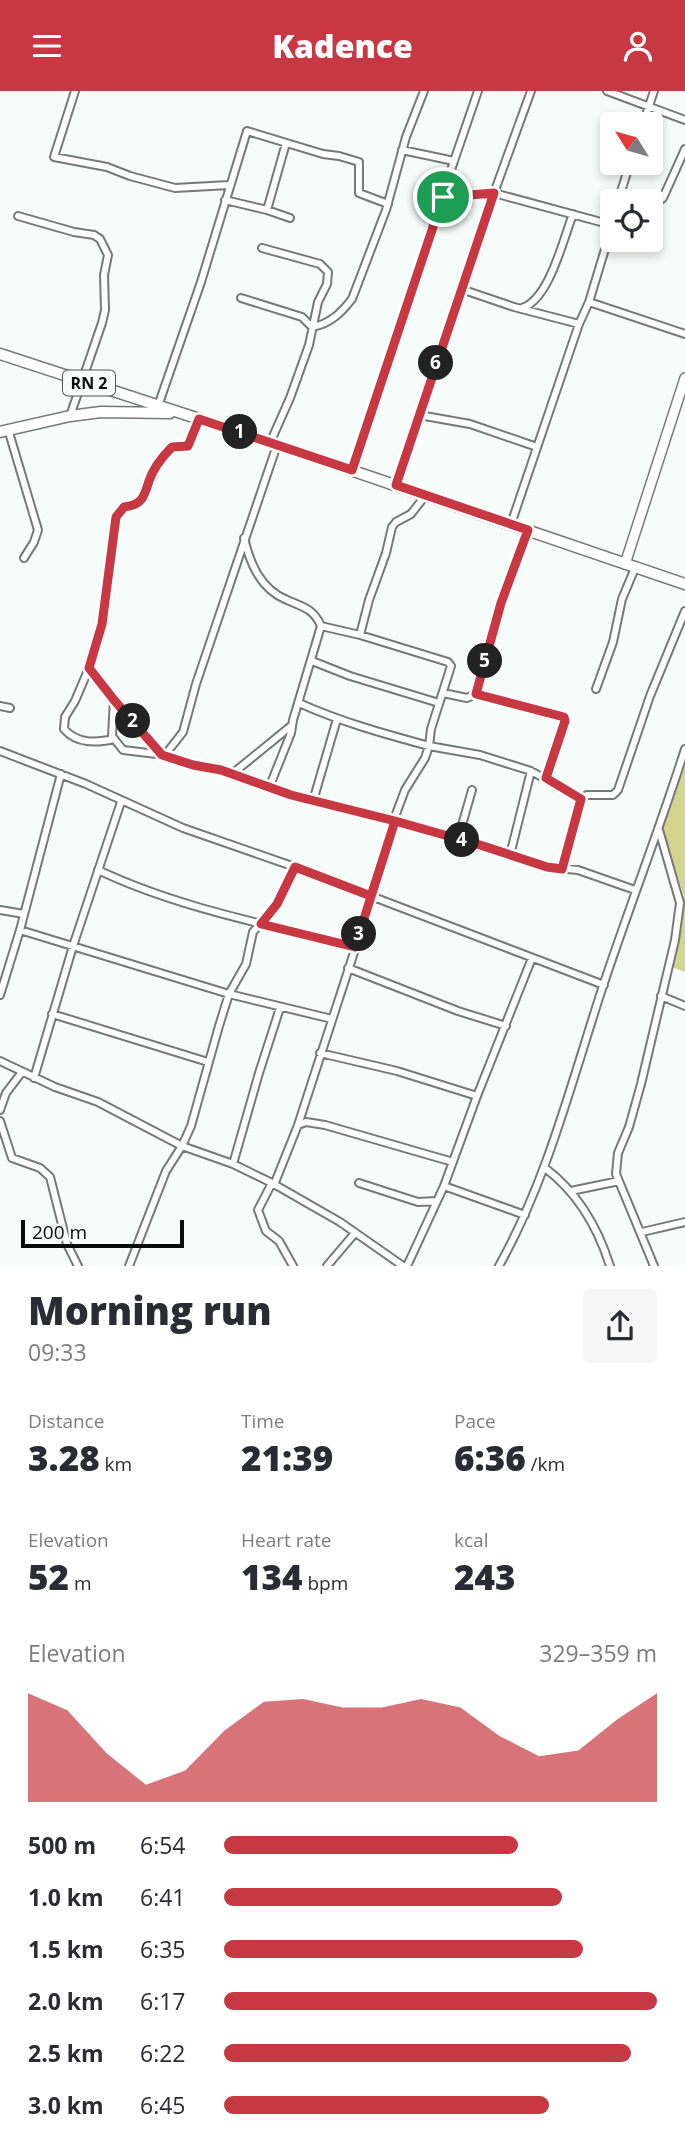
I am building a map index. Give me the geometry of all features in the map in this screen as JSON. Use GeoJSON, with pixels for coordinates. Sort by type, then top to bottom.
{"type":"FeatureCollection","features":[{"type":"Feature","properties":{"kind":"main road","name":"RN 2"},"geometry":{"type":"LineString","coordinates":[[0,354],[685,584]]}},
{"type":"Feature","properties":{"kind":"main road"},"geometry":{"type":"LineString","coordinates":[[4,430],[101,412],[177,413]]}},
{"type":"Feature","properties":{"kind":"street"},"geometry":{"type":"LineString","coordinates":[[75,91],[54,157],[107,167],[175,188],[229,185]]}},
{"type":"Feature","properties":{"kind":"street"},"geometry":{"type":"LineString","coordinates":[[312,327],[331,320],[352,299],[388,204],[402,150],[424,91]]}},
{"type":"Feature","properties":{"kind":"street"},"geometry":{"type":"LineString","coordinates":[[352,470],[478,91]]}},
{"type":"Feature","properties":{"kind":"street"},"geometry":{"type":"LineString","coordinates":[[396,485],[531,91]]}},
{"type":"Feature","properties":{"kind":"street"},"geometry":{"type":"LineString","coordinates":[[607,91],[685,120]]}},
{"type":"Feature","properties":{"kind":"street"},"geometry":{"type":"LineString","coordinates":[[647,112],[654,91]]}},
{"type":"Feature","properties":{"kind":"street"},"geometry":{"type":"LineString","coordinates":[[159,406],[201,282],[247,131],[359,162],[359,193],[388,204]]}},
{"type":"Feature","properties":{"kind":"street"},"geometry":{"type":"LineString","coordinates":[[267,210],[286,143]]}},
{"type":"Feature","properties":{"kind":"street"},"geometry":{"type":"LineString","coordinates":[[663,198],[685,149]]}},
{"type":"Feature","properties":{"kind":"street"},"geometry":{"type":"LineString","coordinates":[[402,150],[454,161]]}},
{"type":"Feature","properties":{"kind":"street"},"geometry":{"type":"LineString","coordinates":[[443,197],[494,193],[600,222]]}},
{"type":"Feature","properties":{"kind":"street"},"geometry":{"type":"LineString","coordinates":[[225,201],[290,218]]}},
{"type":"Feature","properties":{"kind":"street"},"geometry":{"type":"LineString","coordinates":[[520,309],[533,304],[548,281],[573,215]]}},
{"type":"Feature","properties":{"kind":"street"},"geometry":{"type":"LineString","coordinates":[[18,216],[94,235],[100,239],[108,255],[104,287],[106,310],[70,416]]}},
{"type":"Feature","properties":{"kind":"street"},"geometry":{"type":"LineString","coordinates":[[164,755],[183,732],[273,444],[309,345],[328,272],[320,264],[262,248]]}},
{"type":"Feature","properties":{"kind":"street"},"geometry":{"type":"LineString","coordinates":[[511,524],[604,252]]}},
{"type":"Feature","properties":{"kind":"street"},"geometry":{"type":"LineString","coordinates":[[461,289],[520,309],[579,324]]}},
{"type":"Feature","properties":{"kind":"street"},"geometry":{"type":"LineString","coordinates":[[241,298],[302,317],[312,327]]}},
{"type":"Feature","properties":{"kind":"street"},"geometry":{"type":"LineString","coordinates":[[589,302],[685,334]]}},
{"type":"Feature","properties":{"kind":"street"},"geometry":{"type":"LineString","coordinates":[[596,689],[613,642],[630,566],[685,378]]}},
{"type":"Feature","properties":{"kind":"street"},"geometry":{"type":"LineString","coordinates":[[419,415],[470,424],[537,447]]}},
{"type":"Feature","properties":{"kind":"street"},"geometry":{"type":"LineString","coordinates":[[114,739],[90,742],[76,738],[64,729],[65,717],[89,668],[102,624],[116,517],[124,507],[142,501],[149,480],[162,460],[172,447],[188,446],[199,419]]}},
{"type":"Feature","properties":{"kind":"street"},"geometry":{"type":"LineString","coordinates":[[4,430],[38,530],[24,558]]}},
{"type":"Feature","properties":{"kind":"street"},"geometry":{"type":"LineString","coordinates":[[360,635],[392,527],[411,515],[425,496]]}},
{"type":"Feature","properties":{"kind":"street"},"geometry":{"type":"LineString","coordinates":[[476,694],[501,603],[528,530]]}},
{"type":"Feature","properties":{"kind":"street"},"geometry":{"type":"LineString","coordinates":[[244,538],[249,560],[265,584],[283,598],[314,613],[321,626],[291,733],[269,788]]}},
{"type":"Feature","properties":{"kind":"street"},"geometry":{"type":"LineString","coordinates":[[562,869],[581,799],[587,795],[612,795],[618,790],[650,696],[685,611]]}},
{"type":"Feature","properties":{"kind":"street"},"geometry":{"type":"LineString","coordinates":[[293,1266],[279,1241],[266,1231],[258,1210],[273,1184],[298,1125],[405,790],[425,758],[429,746],[430,729],[450,664],[360,635],[321,626]]}},
{"type":"Feature","properties":{"kind":"street"},"geometry":{"type":"LineString","coordinates":[[312,661],[350,676],[439,703]]}},
{"type":"Feature","properties":{"kind":"street"},"geometry":{"type":"LineString","coordinates":[[89,668],[164,755]]}},
{"type":"Feature","properties":{"kind":"street"},"geometry":{"type":"LineString","coordinates":[[443,693],[467,698],[476,694],[564,717],[546,778]]}},
{"type":"Feature","properties":{"kind":"street"},"geometry":{"type":"LineString","coordinates":[[114,700],[114,739],[123,750],[164,755],[313,801],[395,821],[547,867],[578,870],[635,890]]}},
{"type":"Feature","properties":{"kind":"street"},"geometry":{"type":"LineString","coordinates":[[299,703],[337,719],[429,746],[481,755],[531,771],[581,799]]}},
{"type":"Feature","properties":{"kind":"street"},"geometry":{"type":"LineString","coordinates":[[0,706],[10,708]]}},
{"type":"Feature","properties":{"kind":"street"},"geometry":{"type":"LineString","coordinates":[[313,801],[337,719]]}},
{"type":"Feature","properties":{"kind":"street"},"geometry":{"type":"LineString","coordinates":[[232,774],[291,726]]}},
{"type":"Feature","properties":{"kind":"street"},"geometry":{"type":"LineString","coordinates":[[151,753],[153,744]]}},
{"type":"Feature","properties":{"kind":"street"},"geometry":{"type":"LineString","coordinates":[[499,1266],[545,1168],[635,890],[659,830],[685,749]]}},
{"type":"Feature","properties":{"kind":"street"},"geometry":{"type":"LineString","coordinates":[[0,751],[241,849],[604,985]]}},
{"type":"Feature","properties":{"kind":"street"},"geometry":{"type":"LineString","coordinates":[[510,855],[531,771]]}},
{"type":"Feature","properties":{"kind":"street"},"geometry":{"type":"LineString","coordinates":[[0,995],[4,967],[20,930],[61,774]]}},
{"type":"Feature","properties":{"kind":"street"},"geometry":{"type":"LineString","coordinates":[[458,839],[472,790]]}},
{"type":"Feature","properties":{"kind":"street"},"geometry":{"type":"LineString","coordinates":[[34,1078],[73,946],[121,801]]}},
{"type":"Feature","properties":{"kind":"street"},"geometry":{"type":"LineString","coordinates":[[654,1266],[616,1174],[618,1153],[629,1127],[641,1084],[675,940],[680,904],[659,830]]}},
{"type":"Feature","properties":{"kind":"street"},"geometry":{"type":"LineString","coordinates":[[129,1266],[166,1171],[191,1126],[229,995],[246,964],[253,932],[277,904],[295,867]]}},
{"type":"Feature","properties":{"kind":"street"},"geometry":{"type":"LineString","coordinates":[[98,870],[178,902],[355,947]]}},
{"type":"Feature","properties":{"kind":"street"},"geometry":{"type":"LineString","coordinates":[[0,910],[24,914]]}},
{"type":"Feature","properties":{"kind":"street"},"geometry":{"type":"LineString","coordinates":[[20,930],[229,995],[332,1019]]}},
{"type":"Feature","properties":{"kind":"street"},"geometry":{"type":"LineString","coordinates":[[0,1061],[34,1078],[98,1102],[182,1146],[233,1164],[273,1184],[405,1266],[444,1186],[532,958]]}},
{"type":"Feature","properties":{"kind":"street"},"geometry":{"type":"LineString","coordinates":[[348,968],[424,999],[506,1026]]}},
{"type":"Feature","properties":{"kind":"street"},"geometry":{"type":"LineString","coordinates":[[661,996],[685,1006]]}},
{"type":"Feature","properties":{"kind":"street"},"geometry":{"type":"LineString","coordinates":[[233,1164],[280,1008]]}},
{"type":"Feature","properties":{"kind":"street"},"geometry":{"type":"LineString","coordinates":[[52,1014],[208,1062]]}},
{"type":"Feature","properties":{"kind":"street"},"geometry":{"type":"LineString","coordinates":[[320,1053],[397,1071],[477,1097]]}},
{"type":"Feature","properties":{"kind":"street"},"geometry":{"type":"LineString","coordinates":[[0,1110],[6,1093],[22,1072]]}},
{"type":"Feature","properties":{"kind":"street"},"geometry":{"type":"LineString","coordinates":[[0,1121],[12,1158],[40,1168],[53,1182],[62,1226],[78,1266]]}},
{"type":"Feature","properties":{"kind":"street"},"geometry":{"type":"LineString","coordinates":[[298,1125],[306,1122],[325,1125],[453,1162]]}},
{"type":"Feature","properties":{"kind":"street"},"geometry":{"type":"LineString","coordinates":[[545,1168],[571,1191],[588,1216],[610,1266]]}},
{"type":"Feature","properties":{"kind":"street"},"geometry":{"type":"LineString","coordinates":[[571,1191],[619,1181]]}},
{"type":"Feature","properties":{"kind":"street"},"geometry":{"type":"LineString","coordinates":[[359,1183],[418,1202],[437,1201]]}},
{"type":"Feature","properties":{"kind":"street"},"geometry":{"type":"LineString","coordinates":[[444,1186],[525,1215]]}},
{"type":"Feature","properties":{"kind":"street"},"geometry":{"type":"LineString","coordinates":[[642,1232],[685,1222]]}},
{"type":"Feature","properties":{"kind":"street"},"geometry":{"type":"LineString","coordinates":[[327,1266],[355,1233]]}},
{"type":"Feature","properties":{"kind":"green space"},"geometry":{"type":"Polygon","coordinates":[[[685,765],[685,972],[672,967],[682,924],[684,896],[662,830],[685,765]]]}},
{"type":"Feature","properties":{"kind":"route"},"geometry":{"type":"LineString","coordinates":[[443,197],[352,470],[199,419],[188,446],[172,447],[167,452],[149,480],[142,501],[119,510],[100,635],[90,659],[89,668],[162,755],[221,770],[291,795],[395,821],[384,860],[355,947],[261,924],[277,904],[295,867],[371,896],[395,821],[547,867],[562,869],[581,799],[546,778],[564,717],[476,694],[501,603],[528,530],[396,485],[494,193],[443,197]]}}]}
